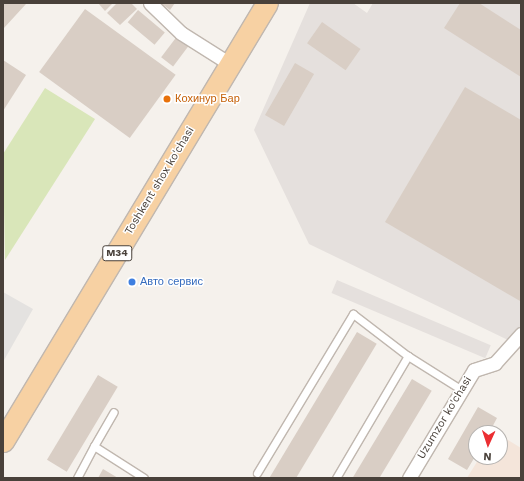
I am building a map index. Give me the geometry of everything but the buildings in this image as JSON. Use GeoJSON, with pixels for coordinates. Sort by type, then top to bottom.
{"type":"FeatureCollection","features":[{"type":"Feature","properties":{"kind":"main road","name":"Toshkent shox ko'chasi"},"geometry":{"type":"LineString","coordinates":[[3,441],[224,61],[251,3]]}},
{"type":"Feature","properties":{"kind":"main road","name":"Toshkent shox ko'chasi"},"geometry":{"type":"LineString","coordinates":[[3,415],[224,61],[267,3]]}},
{"type":"Feature","properties":{"kind":"street"},"geometry":{"type":"LineString","coordinates":[[150,3],[180,34],[224,61]]}},
{"type":"Feature","properties":{"kind":"street","name":"Uzumzor ko'chasi"},"geometry":{"type":"LineString","coordinates":[[409,478],[474,370],[495,363],[521,334]]}},
{"type":"Feature","properties":{"kind":"lane"},"geometry":{"type":"LineString","coordinates":[[256,473],[353,314],[408,356],[462,390]]}},
{"type":"Feature","properties":{"kind":"lane"},"geometry":{"type":"LineString","coordinates":[[336,478],[408,356]]}},
{"type":"Feature","properties":{"kind":"lane"},"geometry":{"type":"LineString","coordinates":[[77,478],[114,412]]}},
{"type":"Feature","properties":{"kind":"lane"},"geometry":{"type":"LineString","coordinates":[[94,446],[144,478]]}},
{"type":"Feature","properties":{"kind":"shaded area"},"geometry":{"type":"Polygon","coordinates":[[[310,3],[353,3],[367,13],[373,3],[521,3],[521,350],[508,340],[309,244],[254,130],[310,3]]]}},
{"type":"Feature","properties":{"kind":"shaded area"},"geometry":{"type":"Polygon","coordinates":[[[337,280],[491,345],[485,358],[332,293],[337,280]]]}},
{"type":"Feature","properties":{"kind":"shaded area"},"geometry":{"type":"Polygon","coordinates":[[[3,292],[33,309],[3,362],[3,292]]]}},
{"type":"Feature","properties":{"kind":"shaded area"},"geometry":{"type":"Polygon","coordinates":[[[508,440],[521,448],[521,478],[467,478],[475,465],[508,465],[508,440]]]}},
{"type":"Feature","properties":{"kind":"green space"},"geometry":{"type":"Polygon","coordinates":[[[45,88],[95,119],[5,260],[3,154],[45,88]]]}},
{"type":"Feature","properties":{"kind":"place","name":"Кохинур Бар"},"geometry":{"type":"Point","coordinates":[167,99]}},
{"type":"Feature","properties":{"kind":"place","name":"Авто сервис"},"geometry":{"type":"Point","coordinates":[132,282]}}]}
